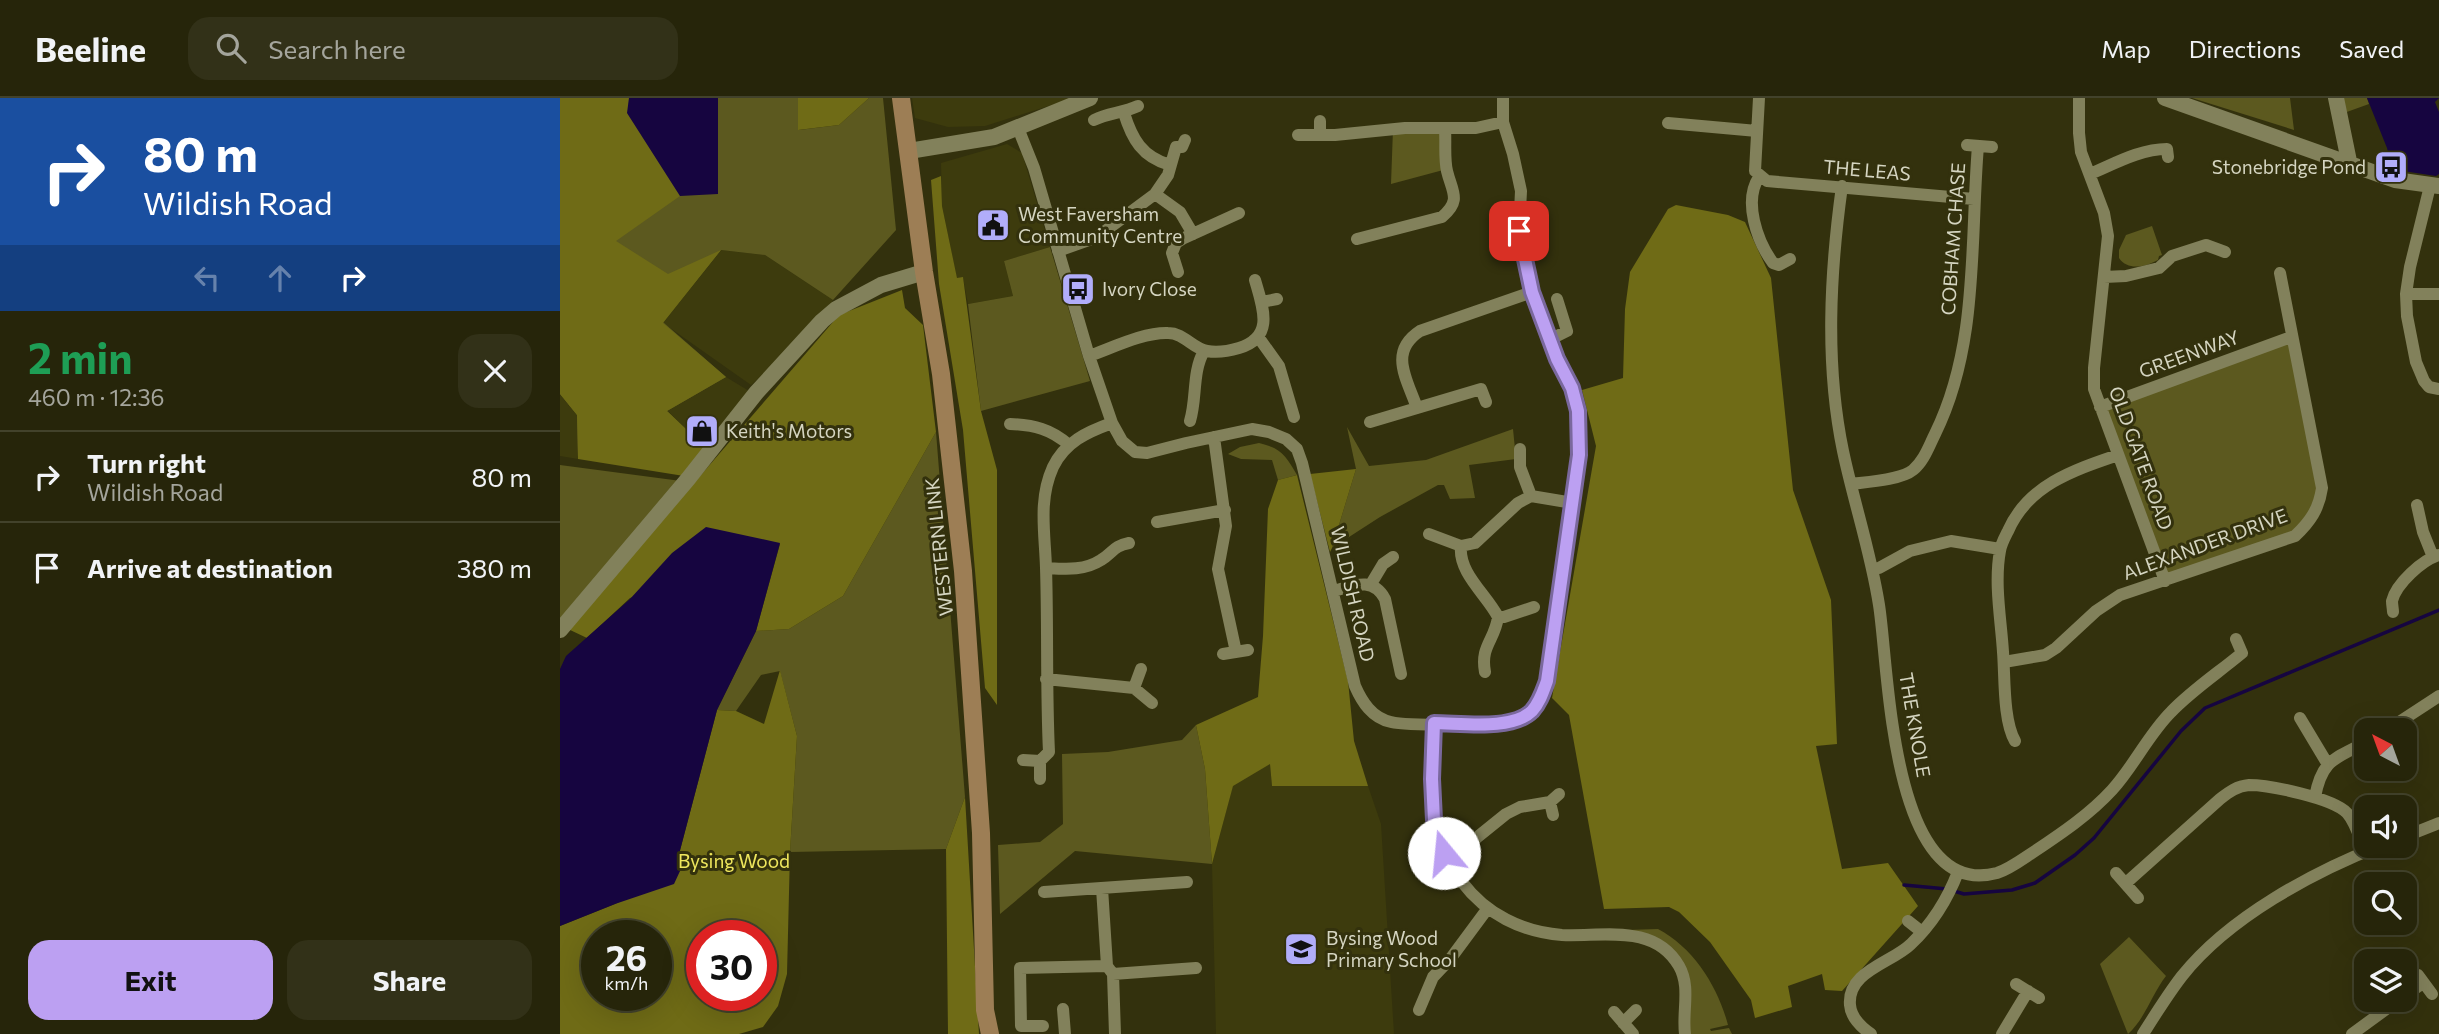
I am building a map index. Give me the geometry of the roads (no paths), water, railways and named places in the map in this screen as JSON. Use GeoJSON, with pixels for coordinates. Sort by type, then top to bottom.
{"type":"FeatureCollection","features":[{"type":"Feature","properties":{"kind":"main road","name":"WESTERN LINK"},"geometry":{"type":"LineString","coordinates":[[901,98],[924,272],[941,374],[963,571],[981,819],[985,1010],[990,1034]]}},
{"type":"Feature","properties":{"kind":"main road","name":"WESTERN LINK"},"geometry":{"type":"LineString","coordinates":[[986,994],[999,1034]]}},
{"type":"Feature","properties":{"kind":"street"},"geometry":{"type":"LineString","coordinates":[[909,151],[994,137],[1090,98]]}},
{"type":"Feature","properties":{"kind":"street","name":"WILDISH ROAD"},"geometry":{"type":"LineString","coordinates":[[1018,128],[1034,167],[1089,356],[1112,423],[1122,441],[1135,452],[1147,453],[1252,429],[1286,439],[1297,449],[1302,463],[1355,685],[1363,703],[1375,715],[1391,722],[1494,724],[1515,721],[1530,713],[1540,700],[1547,681],[1579,455],[1578,411],[1572,388],[1549,340],[1532,292],[1519,231],[1521,191],[1503,122],[1503,98]]}},
{"type":"Feature","properties":{"kind":"street"},"geometry":{"type":"LineString","coordinates":[[1759,98],[1755,171],[1759,177],[1753,185],[1752,212],[1773,263],[1779,265],[1790,259]]}},
{"type":"Feature","properties":{"kind":"street","name":"OLD GATE ROAD"},"geometry":{"type":"LineString","coordinates":[[2079,98],[2080,142],[2106,225],[2108,248],[2094,389],[2165,581]]}},
{"type":"Feature","properties":{"kind":"street"},"geometry":{"type":"LineString","coordinates":[[2165,98],[2273,135],[2350,166],[2395,180],[2435,186],[2410,267],[2406,294],[2407,316],[2416,362],[2429,387],[2439,389]]}},
{"type":"Feature","properties":{"kind":"street"},"geometry":{"type":"LineString","coordinates":[[2336,98],[2350,166]]}},
{"type":"Feature","properties":{"kind":"street"},"geometry":{"type":"LineString","coordinates":[[1094,120],[1109,113],[1124,113],[1138,106]]}},
{"type":"Feature","properties":{"kind":"street"},"geometry":{"type":"LineString","coordinates":[[1124,113],[1131,138],[1160,162],[1170,165]]}},
{"type":"Feature","properties":{"kind":"street"},"geometry":{"type":"LineString","coordinates":[[1320,121],[1320,135]]}},
{"type":"Feature","properties":{"kind":"street"},"geometry":{"type":"LineString","coordinates":[[1298,135],[1405,128],[1445,130],[1476,128],[1503,122]]}},
{"type":"Feature","properties":{"kind":"street"},"geometry":{"type":"LineString","coordinates":[[1668,122],[1757,131]]}},
{"type":"Feature","properties":{"kind":"street"},"geometry":{"type":"LineString","coordinates":[[1357,239],[1373,240],[1442,217],[1450,210],[1455,196],[1447,169],[1445,130]]}},
{"type":"Feature","properties":{"kind":"street"},"geometry":{"type":"LineString","coordinates":[[1058,251],[1097,237],[1155,194],[1168,176],[1176,147],[1182,147],[1185,140]]}},
{"type":"Feature","properties":{"kind":"street","name":"COBHAM CHASE"},"geometry":{"type":"LineString","coordinates":[[1851,484],[1891,478],[1915,469],[1948,407],[1962,354],[1972,279],[1973,145],[1992,147]]}},
{"type":"Feature","properties":{"kind":"street"},"geometry":{"type":"LineString","coordinates":[[2090,174],[2157,149],[2167,149],[2168,158]]}},
{"type":"Feature","properties":{"kind":"street","name":"THE LEAS"},"geometry":{"type":"LineString","coordinates":[[1759,177],[1767,181],[1974,199]]}},
{"type":"Feature","properties":{"kind":"street","name":"THE KNOLE"},"geometry":{"type":"LineString","coordinates":[[1842,186],[1834,243],[1832,341],[1836,407],[1878,597],[1889,709],[1897,758],[1915,817],[1935,852],[1944,863],[1958,872]]}},
{"type":"Feature","properties":{"kind":"street"},"geometry":{"type":"LineString","coordinates":[[1155,194],[1180,212],[1193,234]]}},
{"type":"Feature","properties":{"kind":"street"},"geometry":{"type":"LineString","coordinates":[[1178,272],[1172,253],[1176,243],[1239,213]]}},
{"type":"Feature","properties":{"kind":"street"},"geometry":{"type":"LineString","coordinates":[[2104,277],[2126,276],[2159,268],[2172,256],[2206,245],[2225,252]]}},
{"type":"Feature","properties":{"kind":"street"},"geometry":{"type":"LineString","coordinates":[[560,630],[688,479],[756,393],[822,321],[836,309],[881,285],[924,272]]}},
{"type":"Feature","properties":{"kind":"street","name":"ALEXANDER DRIVE"},"geometry":{"type":"LineString","coordinates":[[2004,662],[2045,655],[2096,611],[2120,595],[2295,536],[2307,524],[2316,511],[2322,488],[2280,273]]}},
{"type":"Feature","properties":{"kind":"street"},"geometry":{"type":"LineString","coordinates":[[1089,356],[1156,334],[1171,333],[1184,337],[1204,351],[1235,349],[1259,338],[1263,328],[1262,302],[1255,280]]}},
{"type":"Feature","properties":{"kind":"street"},"geometry":{"type":"LineString","coordinates":[[1418,408],[1401,360],[1402,348],[1409,338],[1420,331],[1532,292]]}},
{"type":"Feature","properties":{"kind":"street"},"geometry":{"type":"LineString","coordinates":[[2406,294],[2439,293]]}},
{"type":"Feature","properties":{"kind":"street"},"geometry":{"type":"LineString","coordinates":[[1262,302],[1277,299]]}},
{"type":"Feature","properties":{"kind":"street"},"geometry":{"type":"LineString","coordinates":[[1549,340],[1567,331],[1557,299]]}},
{"type":"Feature","properties":{"kind":"street","name":"GREENWAY"},"geometry":{"type":"LineString","coordinates":[[2100,407],[2291,337]]}},
{"type":"Feature","properties":{"kind":"street"},"geometry":{"type":"LineString","coordinates":[[1259,338],[1279,366],[1285,398],[1294,417]]}},
{"type":"Feature","properties":{"kind":"street"},"geometry":{"type":"LineString","coordinates":[[1187,414],[1199,361],[1204,351]]}},
{"type":"Feature","properties":{"kind":"street"},"geometry":{"type":"LineString","coordinates":[[1370,422],[1480,389],[1486,402]]}},
{"type":"Feature","properties":{"kind":"street"},"geometry":{"type":"LineString","coordinates":[[1010,424],[1025,418],[1069,445]]}},
{"type":"Feature","properties":{"kind":"street"},"geometry":{"type":"LineString","coordinates":[[1040,779],[1040,761],[1049,752],[1046,568],[1042,515],[1045,489],[1054,466],[1069,445],[1086,433],[1112,423]]}},
{"type":"Feature","properties":{"kind":"street"},"geometry":{"type":"LineString","coordinates":[[1214,437],[1226,526],[1219,569],[1236,652]]}},
{"type":"Feature","properties":{"kind":"street"},"geometry":{"type":"LineString","coordinates":[[1520,449],[1515,467],[1531,496]]}},
{"type":"Feature","properties":{"kind":"street"},"geometry":{"type":"LineString","coordinates":[[2015,741],[2009,731],[1998,576],[2000,549],[2013,520],[2026,502],[2041,489],[2061,476],[2118,455]]}},
{"type":"Feature","properties":{"kind":"street"},"geometry":{"type":"LineString","coordinates":[[1429,534],[1461,546],[1475,543],[1518,503],[1531,496],[1573,503]]}},
{"type":"Feature","properties":{"kind":"street"},"geometry":{"type":"LineString","coordinates":[[2393,612],[2392,600],[2405,581],[2415,568],[2436,556],[2423,532],[2417,505]]}},
{"type":"Feature","properties":{"kind":"street"},"geometry":{"type":"LineString","coordinates":[[1166,524],[1224,510]]}},
{"type":"Feature","properties":{"kind":"street"},"geometry":{"type":"LineString","coordinates":[[1046,568],[1069,570],[1088,567],[1104,559],[1119,541]]}},
{"type":"Feature","properties":{"kind":"street"},"geometry":{"type":"LineString","coordinates":[[1879,569],[1910,551],[1951,541],[2000,549]]}},
{"type":"Feature","properties":{"kind":"street"},"geometry":{"type":"LineString","coordinates":[[1461,546],[1460,552],[1472,579],[1498,617],[1497,625],[1476,655],[1485,672]]}},
{"type":"Feature","properties":{"kind":"street"},"geometry":{"type":"LineString","coordinates":[[1371,584],[1383,564],[1393,557]]}},
{"type":"Feature","properties":{"kind":"street"},"geometry":{"type":"LineString","coordinates":[[1334,591],[1371,584],[1381,590],[1402,652],[1401,674]]}},
{"type":"Feature","properties":{"kind":"street"},"geometry":{"type":"LineString","coordinates":[[1498,617],[1528,609],[1528,624]]}},
{"type":"Feature","properties":{"kind":"street"},"geometry":{"type":"LineString","coordinates":[[1871,1034],[1857,1023],[1850,1012],[1849,999],[1852,989],[1869,971],[1908,947],[1922,932],[1945,900],[1958,872],[1998,873],[2048,842],[2088,812],[2112,790],[2169,713],[2242,653],[2236,639]]}},
{"type":"Feature","properties":{"kind":"street"},"geometry":{"type":"LineString","coordinates":[[1134,688],[1141,669]]}},
{"type":"Feature","properties":{"kind":"street"},"geometry":{"type":"LineString","coordinates":[[1046,679],[1134,688],[1152,704]]}},
{"type":"Feature","properties":{"kind":"street"},"geometry":{"type":"LineString","coordinates":[[2405,718],[2439,696]]}},
{"type":"Feature","properties":{"kind":"street"},"geometry":{"type":"LineString","coordinates":[[2300,718],[2328,763]]}},
{"type":"Feature","properties":{"kind":"street"},"geometry":{"type":"LineString","coordinates":[[1434,723],[1434,820],[1444,853],[1472,895],[1513,923],[1538,931],[1563,935],[1625,935],[1642,937],[1655,943],[1668,953],[1683,974],[1685,1034]]}},
{"type":"Feature","properties":{"kind":"street"},"geometry":{"type":"LineString","coordinates":[[2315,797],[2318,781],[2328,763],[2354,749]]}},
{"type":"Feature","properties":{"kind":"street"},"geometry":{"type":"LineString","coordinates":[[1023,760],[1040,761]]}},
{"type":"Feature","properties":{"kind":"street"},"geometry":{"type":"LineString","coordinates":[[2126,883],[2235,788],[2249,785],[2315,797],[2335,804],[2347,813],[2354,824]]}},
{"type":"Feature","properties":{"kind":"street"},"geometry":{"type":"LineString","coordinates":[[1444,853],[1475,839],[1506,814],[1520,807],[1554,798],[1553,815]]}},
{"type":"Feature","properties":{"kind":"street"},"geometry":{"type":"LineString","coordinates":[[2417,832],[2439,823]]}},
{"type":"Feature","properties":{"kind":"street"},"geometry":{"type":"LineString","coordinates":[[2143,1034],[2183,975],[2243,919],[2301,882],[2354,857]]}},
{"type":"Feature","properties":{"kind":"street"},"geometry":{"type":"LineString","coordinates":[[2116,873],[2138,898]]}},
{"type":"Feature","properties":{"kind":"street"},"geometry":{"type":"LineString","coordinates":[[1044,892],[1187,882]]}},
{"type":"Feature","properties":{"kind":"street"},"geometry":{"type":"LineString","coordinates":[[1102,888],[1115,1034]]}},
{"type":"Feature","properties":{"kind":"street"},"geometry":{"type":"LineString","coordinates":[[1419,1010],[1433,977],[1451,958],[1488,908]]}},
{"type":"Feature","properties":{"kind":"street"},"geometry":{"type":"LineString","coordinates":[[1908,920],[1922,932]]}},
{"type":"Feature","properties":{"kind":"street"},"geometry":{"type":"LineString","coordinates":[[1042,1026],[1021,1026],[1020,968],[1196,968]]}},
{"type":"Feature","properties":{"kind":"street"},"geometry":{"type":"LineString","coordinates":[[2417,983],[2421,979],[2431,994]]}},
{"type":"Feature","properties":{"kind":"street"},"geometry":{"type":"LineString","coordinates":[[2002,1034],[2033,995],[2016,984]]}},
{"type":"Feature","properties":{"kind":"street"},"geometry":{"type":"LineString","coordinates":[[1063,1009],[1065,1034]]}},
{"type":"Feature","properties":{"kind":"street"},"geometry":{"type":"LineString","coordinates":[[1623,1023],[1636,1010]]}},
{"type":"Feature","properties":{"kind":"street"},"geometry":{"type":"LineString","coordinates":[[1614,1012],[1633,1034]]}},
{"type":"Feature","properties":{"kind":"street"},"geometry":{"type":"LineString","coordinates":[[2352,1034],[2382,1012]]}},
{"type":"Feature","properties":{"kind":"waterway"},"geometry":{"type":"LineString","coordinates":[[1954,891],[1964,894],[2012,890],[2035,883],[2094,838],[2181,731],[2205,708],[2439,610]]}},
{"type":"Feature","properties":{"kind":"waterway"},"geometry":{"type":"LineString","coordinates":[[1904,885],[1947,889]]}},
{"type":"Feature","properties":{"kind":"place","name":"Stonebridge Pond"},"geometry":{"type":"Point","coordinates":[2391,167]}},
{"type":"Feature","properties":{"kind":"place","name":"West Faversham Community Centre"},"geometry":{"type":"Point","coordinates":[993,225]}},
{"type":"Feature","properties":{"kind":"place","name":"Ivory Close"},"geometry":{"type":"Point","coordinates":[1078,289]}},
{"type":"Feature","properties":{"kind":"place","name":"Keith's Motors"},"geometry":{"type":"Point","coordinates":[702,431]}},
{"type":"Feature","properties":{"kind":"place","name":"Bysing Wood Primary School"},"geometry":{"type":"Point","coordinates":[1301,949]}},
{"type":"Feature","properties":{"kind":"park label","name":"Bysing Wood"},"geometry":{"type":"Point","coordinates":[734,861]}}]}
